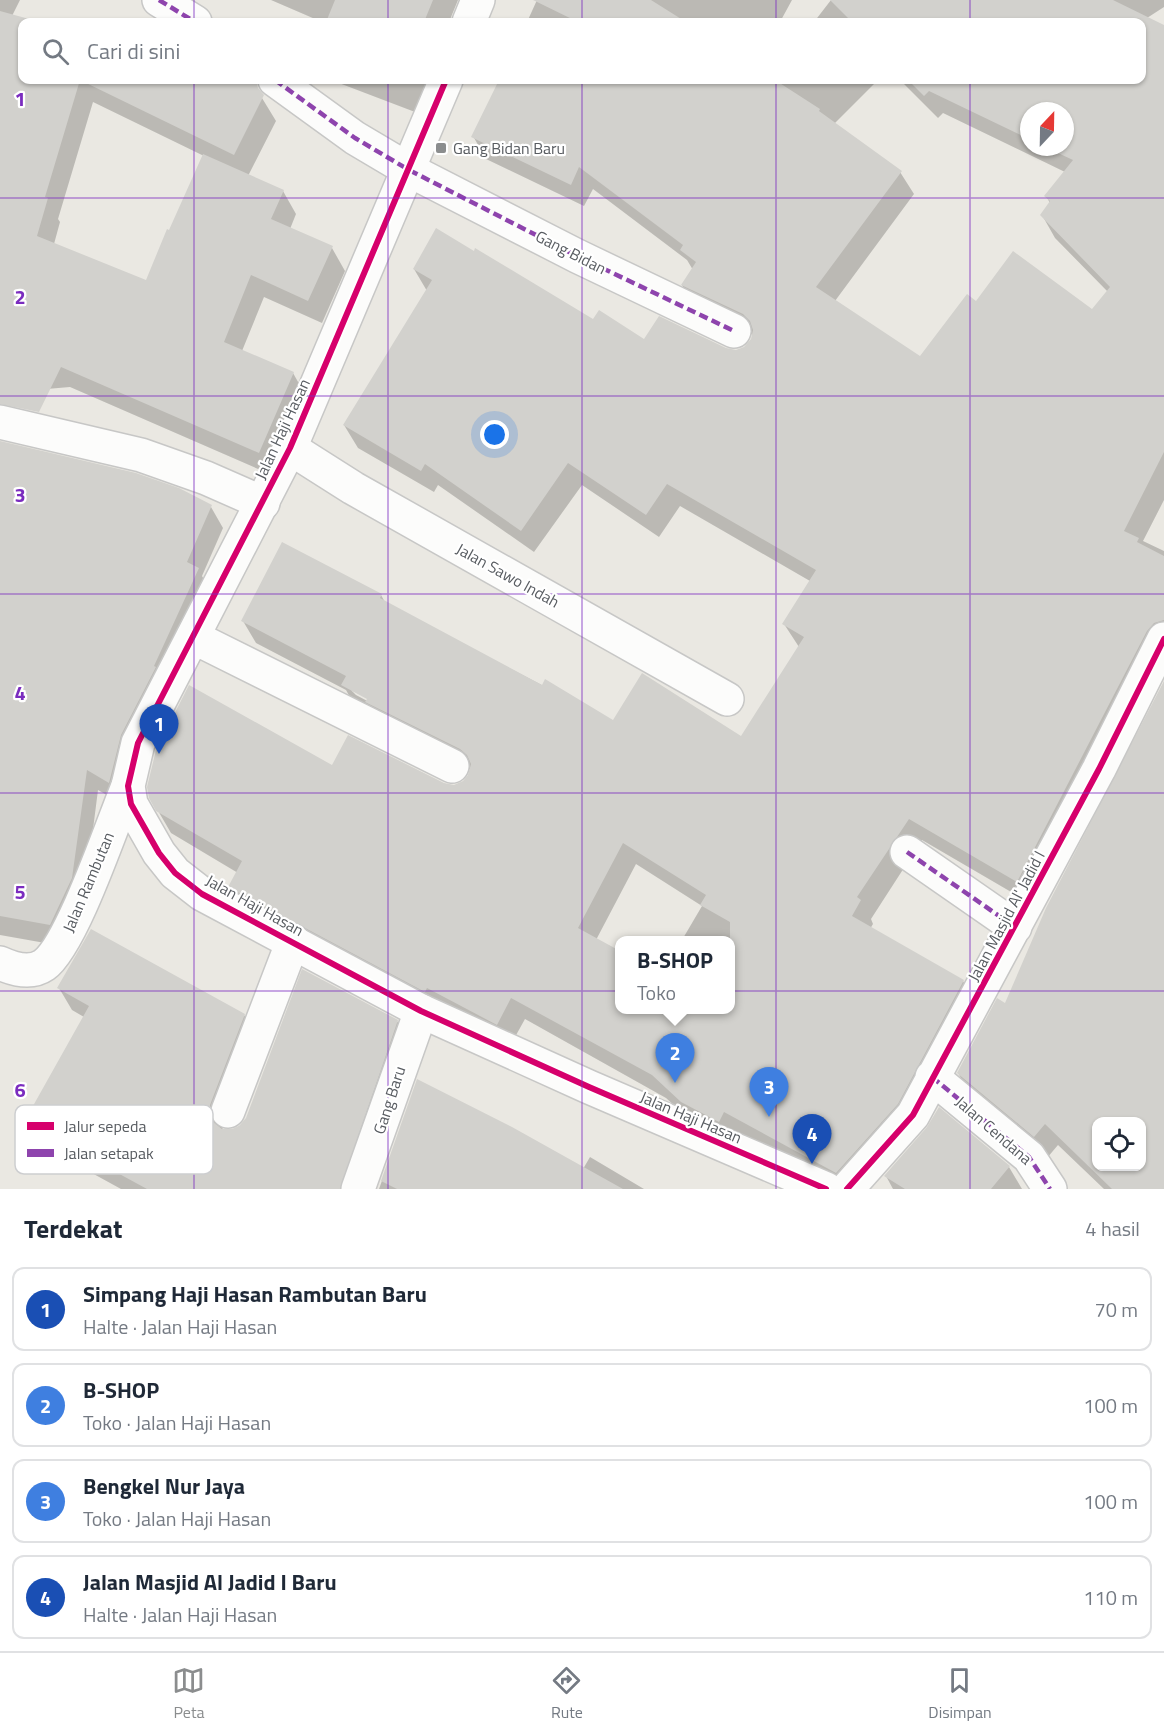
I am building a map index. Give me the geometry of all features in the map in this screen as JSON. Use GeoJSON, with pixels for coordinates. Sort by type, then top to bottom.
{"type":"FeatureCollection","features":[{"type":"Feature","properties":{"kind":"street"},"geometry":{"type":"LineString","coordinates":[[159,0],[188,18]]}},
{"type":"Feature","properties":{"kind":"street"},"geometry":{"type":"LineString","coordinates":[[471,18],[478,0]]}},
{"type":"Feature","properties":{"kind":"street","name":"Gang Bidan"},"geometry":{"type":"LineString","coordinates":[[281,84],[355,138],[409,170],[577,256],[734,331]]}},
{"type":"Feature","properties":{"kind":"street","name":"Jalan Haji Hasan"},"geometry":{"type":"LineString","coordinates":[[444,84],[290,448],[138,743],[128,786],[131,804],[144,828],[175,873],[202,894],[421,1011],[650,1114],[826,1189]]}},
{"type":"Feature","properties":{"kind":"street"},"geometry":{"type":"LineString","coordinates":[[0,422],[141,455],[206,478],[263,503]]}},
{"type":"Feature","properties":{"kind":"street","name":"Jalan Sawo Indah"},"geometry":{"type":"LineString","coordinates":[[290,448],[353,488],[727,699]]}},
{"type":"Feature","properties":{"kind":"street"},"geometry":{"type":"LineString","coordinates":[[193,637],[452,766]]}},
{"type":"Feature","properties":{"kind":"street","name":"Jalan Masjid Al' Jadid I"},"geometry":{"type":"LineString","coordinates":[[847,1189],[913,1115],[1099,769],[1164,639]]}},
{"type":"Feature","properties":{"kind":"street","name":"Jalan Rambutan"},"geometry":{"type":"LineString","coordinates":[[0,963],[19,969],[32,970],[43,966],[52,957],[77,913],[128,786]]}},
{"type":"Feature","properties":{"kind":"street"},"geometry":{"type":"LineString","coordinates":[[907,852],[1015,927]]}},
{"type":"Feature","properties":{"kind":"street"},"geometry":{"type":"LineString","coordinates":[[228,1111],[293,941]]}},
{"type":"Feature","properties":{"kind":"street","name":"Gang Baru"},"geometry":{"type":"LineString","coordinates":[[358,1189],[421,1011]]}},
{"type":"Feature","properties":{"kind":"street","name":"Jalan Cendana"},"geometry":{"type":"LineString","coordinates":[[932,1077],[1029,1158],[1050,1189]]}},
{"type":"Feature","properties":{"kind":"building"},"geometry":{"type":"Polygon","coordinates":[[[335,0],[433,0],[426,18],[328,18],[335,0]]]}},
{"type":"Feature","properties":{"kind":"building"},"geometry":{"type":"Polygon","coordinates":[[[533,0],[651,0],[680,18],[570,18],[533,0]]]}},
{"type":"Feature","properties":{"kind":"building"},"geometry":{"type":"Polygon","coordinates":[[[830,0],[1113,0],[1164,25],[1164,452],[1124,531],[1139,538],[1137,542],[1164,556],[1164,620],[1154,623],[1147,631],[1017,882],[909,819],[857,897],[861,900],[852,916],[964,980],[898,1104],[836,1173],[724,1112],[719,1122],[681,1102],[652,1075],[511,998],[497,1025],[427,988],[425,992],[228,887],[242,861],[156,811],[149,798],[147,787],[156,750],[189,685],[332,765],[348,735],[444,783],[454,785],[463,781],[468,775],[471,764],[467,755],[460,749],[365,702],[367,699],[341,685],[346,676],[241,621],[282,542],[382,594],[380,598],[542,685],[545,679],[613,720],[642,673],[741,736],[804,637],[782,624],[816,570],[667,484],[646,515],[568,463],[521,531],[425,464],[421,471],[343,425],[432,280],[413,269],[436,228],[474,251],[475,248],[593,319],[599,310],[644,339],[659,316],[726,348],[736,350],[744,347],[751,339],[753,330],[750,321],[743,314],[681,285],[696,262],[680,250],[683,245],[579,167],[571,185],[471,137],[497,84],[781,84],[820,109],[819,111],[902,171],[816,287],[920,356],[967,294],[976,301],[1013,251],[1092,309],[1110,287],[1040,215],[1050,201],[1044,196],[1073,160],[1064,156],[1074,156],[1074,102],[1020,102],[1020,135],[929,91],[924,96],[912,84],[1146,84],[1146,18],[848,18],[830,0]],[[623,843],[578,928],[615,948],[615,1014],[735,1014],[735,936],[730,936],[730,922],[700,905],[706,895],[623,843]]]}},
{"type":"Feature","properties":{"kind":"building"},"geometry":{"type":"Polygon","coordinates":[[[0,11],[25,18],[18,18],[18,84],[79,84],[45,197],[48,198],[37,236],[146,280],[167,229],[169,230],[203,154],[284,190],[271,219],[333,246],[308,301],[251,275],[224,342],[294,372],[259,453],[61,367],[39,412],[0,404],[0,11]]]}},
{"type":"Feature","properties":{"kind":"building"},"geometry":{"type":"Polygon","coordinates":[[[88,84],[257,84],[264,95],[234,155],[88,84]]]}},
{"type":"Feature","properties":{"kind":"building"},"geometry":{"type":"Polygon","coordinates":[[[0,441],[136,473],[179,488],[212,505],[187,562],[199,568],[154,666],[156,667],[121,735],[109,783],[87,770],[72,878],[50,925],[0,916],[0,441]]]}},
{"type":"Feature","properties":{"kind":"building"},"geometry":{"type":"Polygon","coordinates":[[[1164,681],[1164,1189],[1112,1189],[1093,1171],[1146,1171],[1146,1117],[1092,1117],[1092,1170],[1045,1124],[1034,1137],[957,1073],[997,998],[1005,1003],[1046,908],[1164,681]]]}},
{"type":"Feature","properties":{"kind":"building"},"geometry":{"type":"Polygon","coordinates":[[[91,929],[245,1014],[210,1105],[34,1105],[89,1006],[57,988],[91,929]]]}},
{"type":"Feature","properties":{"kind":"building"},"geometry":{"type":"Polygon","coordinates":[[[302,969],[398,1020],[340,1189],[147,1189],[119,1174],[213,1174],[213,1122],[222,1129],[232,1129],[239,1126],[246,1118],[302,969]]]}},
{"type":"Feature","properties":{"kind":"building"},"geometry":{"type":"Polygon","coordinates":[[[417,1079],[512,1127],[623,1189],[397,1189],[381,1181],[417,1079]]]}},
{"type":"Feature","properties":{"kind":"building"},"geometry":{"type":"Polygon","coordinates":[[[939,1107],[1010,1166],[991,1189],[905,1189],[884,1176],[927,1127],[939,1107]]]}},
{"type":"Feature","properties":{"kind":"marked path"},"geometry":{"type":"LineString","coordinates":[[159,0],[188,18]]}},
{"type":"Feature","properties":{"kind":"marked path"},"geometry":{"type":"LineString","coordinates":[[281,84],[355,138],[409,170],[577,256],[734,331]]}},
{"type":"Feature","properties":{"kind":"marked path"},"geometry":{"type":"LineString","coordinates":[[907,852],[1015,927]]}},
{"type":"Feature","properties":{"kind":"marked path"},"geometry":{"type":"LineString","coordinates":[[932,1077],[1029,1157],[1050,1189]]}},
{"type":"Feature","properties":{"kind":"cycle path"},"geometry":{"type":"LineString","coordinates":[[444,84],[290,448],[138,743],[128,786],[131,804],[159,853],[175,873],[202,894],[421,1011],[589,1087],[826,1189]]}},
{"type":"Feature","properties":{"kind":"cycle path"},"geometry":{"type":"LineString","coordinates":[[847,1189],[913,1115],[1099,769],[1164,639]]}},
{"type":"Feature","properties":{"kind":"place","name":"Gang Bidan Baru"},"geometry":{"type":"Point","coordinates":[441,148]}},
{"type":"Feature","properties":{"kind":"place","name":"Simpang Haji Hasan Rambutan Baru"},"geometry":{"type":"Point","coordinates":[159,754]}},
{"type":"Feature","properties":{"kind":"place","name":"B-SHOP"},"geometry":{"type":"Point","coordinates":[675,1083]}},
{"type":"Feature","properties":{"kind":"place","name":"Bengkel Nur Jaya"},"geometry":{"type":"Point","coordinates":[769,1117]}},
{"type":"Feature","properties":{"kind":"place","name":"Jalan Masjid Al Jadid I Baru"},"geometry":{"type":"Point","coordinates":[812,1164]}}]}
